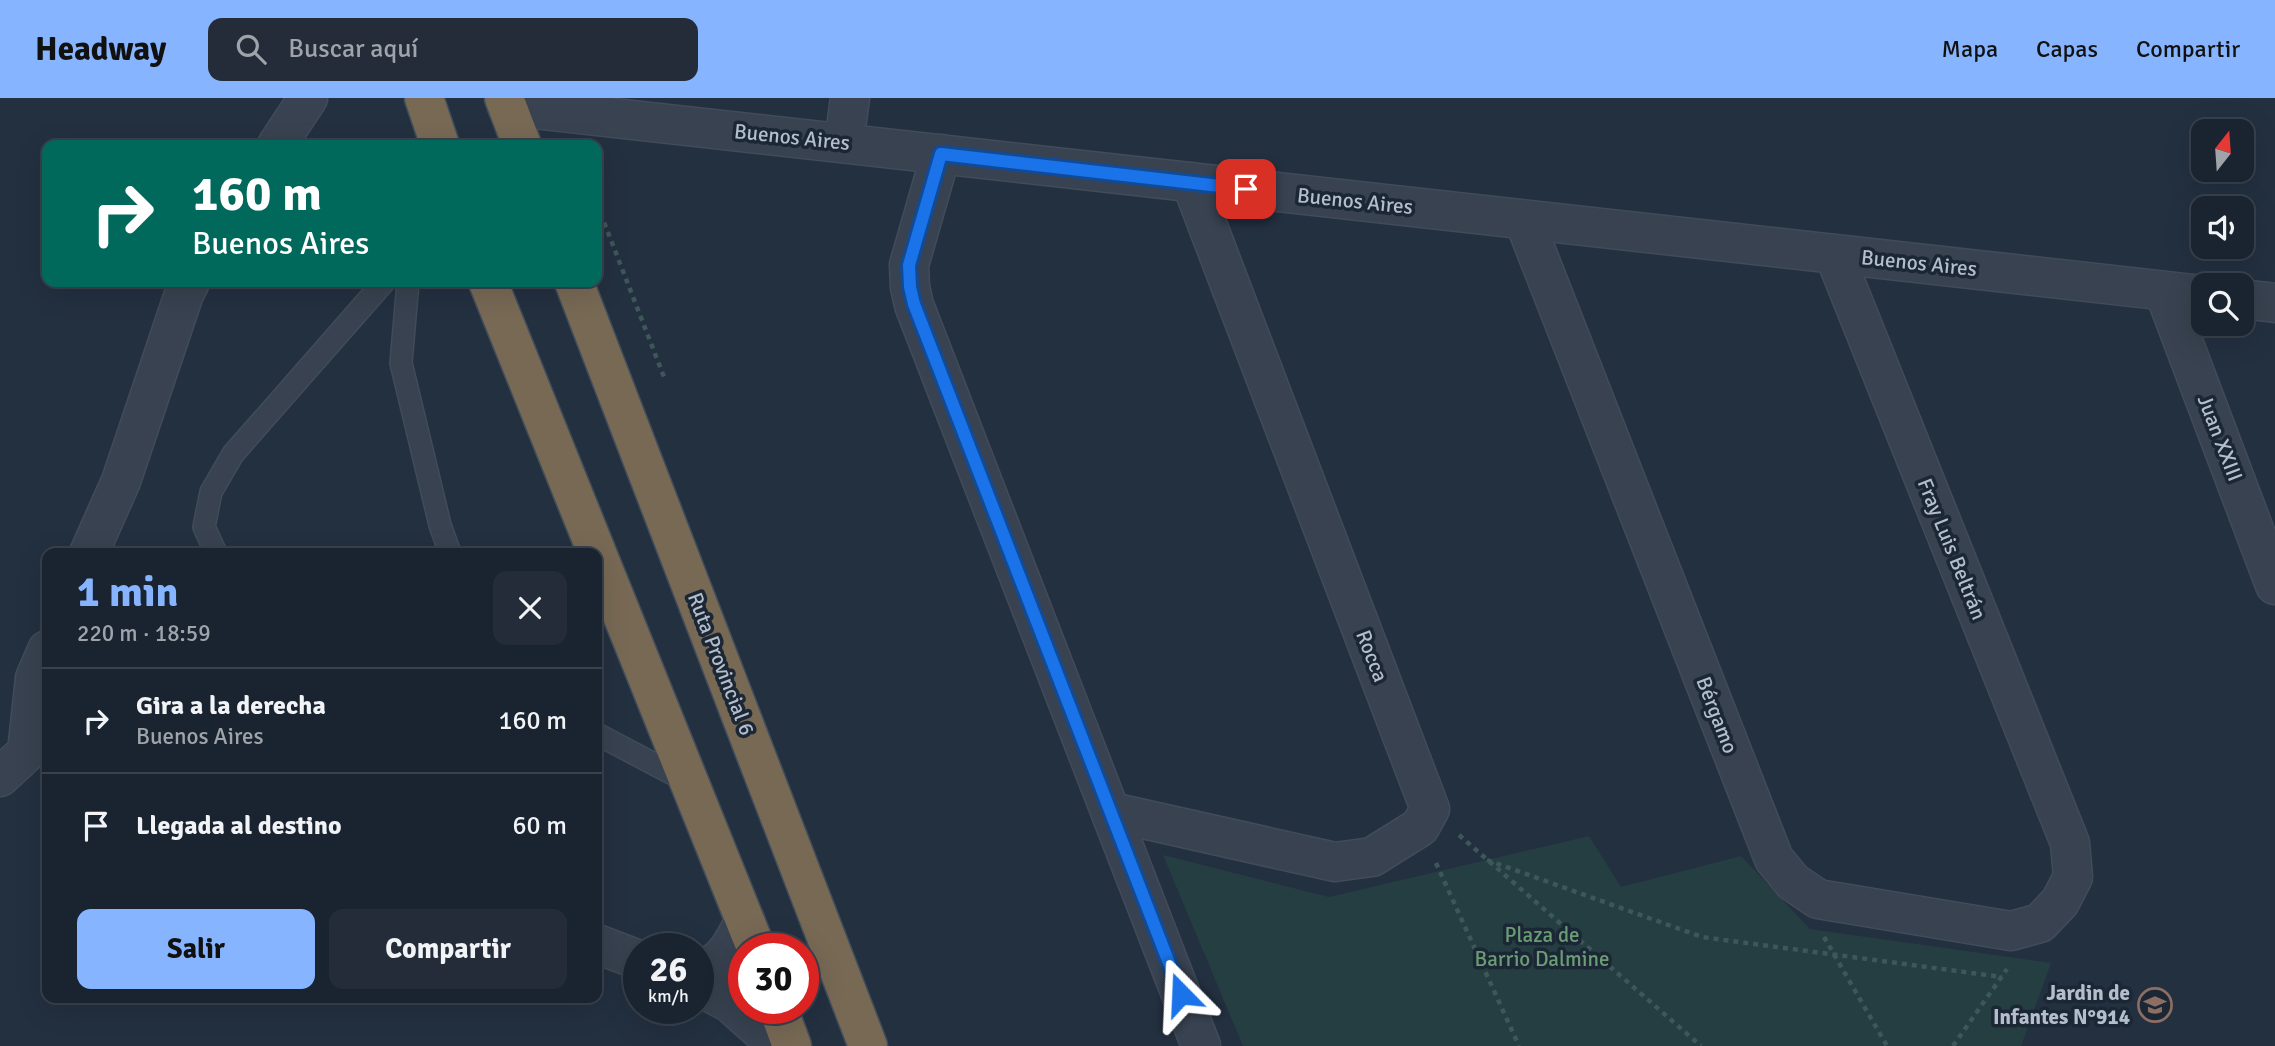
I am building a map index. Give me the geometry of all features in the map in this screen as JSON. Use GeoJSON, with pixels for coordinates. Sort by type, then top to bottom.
{"type":"FeatureCollection","features":[{"type":"Feature","properties":{"kind":"highway"},"geometry":{"type":"LineString","coordinates":[[424,98],[438,140]]}},
{"type":"Feature","properties":{"kind":"highway"},"geometry":{"type":"LineString","coordinates":[[506,102],[520,140]]}},
{"type":"Feature","properties":{"kind":"highway"},"geometry":{"type":"LineString","coordinates":[[490,287],[595,548]]}},
{"type":"Feature","properties":{"kind":"highway","name":"Ruta Provincial 6"},"geometry":{"type":"LineString","coordinates":[[576,287],[868,1046]]}},
{"type":"Feature","properties":{"kind":"highway"},"geometry":{"type":"LineString","coordinates":[[602,565],[750,933]]}},
{"type":"Feature","properties":{"kind":"highway"},"geometry":{"type":"LineString","coordinates":[[784,1024],[792,1046]]}},
{"type":"Feature","properties":{"kind":"street"},"geometry":{"type":"LineString","coordinates":[[279,140],[308,98]]}},
{"type":"Feature","properties":{"kind":"street"},"geometry":{"type":"LineString","coordinates":[[844,143],[850,98]]}},
{"type":"Feature","properties":{"kind":"street","name":"Buenos Aires"},"geometry":{"type":"LineString","coordinates":[[506,102],[844,143],[2191,294]]}},
{"type":"Feature","properties":{"kind":"street"},"geometry":{"type":"LineString","coordinates":[[941,154],[909,265],[912,296],[1201,1046]]}},
{"type":"Feature","properties":{"kind":"street","name":"Rocca"},"geometry":{"type":"LineString","coordinates":[[1191,182],[1425,818]]}},
{"type":"Feature","properties":{"kind":"street","name":"Bérgamo"},"geometry":{"type":"LineString","coordinates":[[1524,220],[1774,859],[1793,882],[1818,899],[2011,931],[2040,923]]}},
{"type":"Feature","properties":{"kind":"street","name":"Fray Luis Beltrán"},"geometry":{"type":"LineString","coordinates":[[1834,254],[2070,843],[2073,877],[2060,902],[2040,923]]}},
{"type":"Feature","properties":{"kind":"street"},"geometry":{"type":"LineString","coordinates":[[91,548],[121,481],[188,287]]}},
{"type":"Feature","properties":{"kind":"street","name":"Juan XXIII"},"geometry":{"type":"LineString","coordinates":[[2164,291],[2275,585]]}},
{"type":"Feature","properties":{"kind":"street"},"geometry":{"type":"LineString","coordinates":[[2254,300],[2275,303]]}},
{"type":"Feature","properties":{"kind":"street"},"geometry":{"type":"LineString","coordinates":[[25,760],[35,678],[42,662]]}},
{"type":"Feature","properties":{"kind":"street"},"geometry":{"type":"LineString","coordinates":[[1112,812],[1335,862],[1372,857],[1425,818]]}},
{"type":"Feature","properties":{"kind":"street"},"geometry":{"type":"LineString","coordinates":[[602,946],[623,954]]}},
{"type":"Feature","properties":{"kind":"street"},"geometry":{"type":"LineString","coordinates":[[714,965],[728,953]]}},
{"type":"Feature","properties":{"kind":"street"},"geometry":{"type":"LineString","coordinates":[[714,994],[730,1003],[778,1046]]}},
{"type":"Feature","properties":{"kind":"lane"},"geometry":{"type":"LineString","coordinates":[[214,548],[204,527],[211,492],[233,453],[380,287]]}},
{"type":"Feature","properties":{"kind":"lane"},"geometry":{"type":"LineString","coordinates":[[408,287],[401,363],[440,525],[448,548]]}},
{"type":"Feature","properties":{"kind":"lane"},"geometry":{"type":"LineString","coordinates":[[602,737],[690,783]]}},
{"type":"Feature","properties":{"kind":"path"},"geometry":{"type":"LineString","coordinates":[[602,217],[664,377]]}},
{"type":"Feature","properties":{"kind":"path"},"geometry":{"type":"LineString","coordinates":[[1425,818],[1487,860],[1701,1046]]}},
{"type":"Feature","properties":{"kind":"path"},"geometry":{"type":"LineString","coordinates":[[1425,818],[1519,1046]]}},
{"type":"Feature","properties":{"kind":"path"},"geometry":{"type":"LineString","coordinates":[[1487,860],[1702,937],[2002,977]]}},
{"type":"Feature","properties":{"kind":"path"},"geometry":{"type":"LineString","coordinates":[[1793,882],[1887,1046]]}},
{"type":"Feature","properties":{"kind":"path"},"geometry":{"type":"LineString","coordinates":[[1953,1046],[2040,923]]}},
{"type":"Feature","properties":{"kind":"green space","name":"Plaza de Barrio Dalmine"},"geometry":{"type":"Polygon","coordinates":[[[1589,836],[1621,887],[1741,856],[1810,929],[2051,963],[2021,1046],[1243,1046],[1163,855],[1329,897],[1589,836]]]}},
{"type":"Feature","properties":{"kind":"place","name":"Jardin de Infantes N°914"},"geometry":{"type":"Point","coordinates":[2155,1005]}},
{"type":"Feature","properties":{"kind":"route"},"geometry":{"type":"LineString","coordinates":[[1181,994],[914,304],[909,265],[941,154],[1246,189]]}}]}
